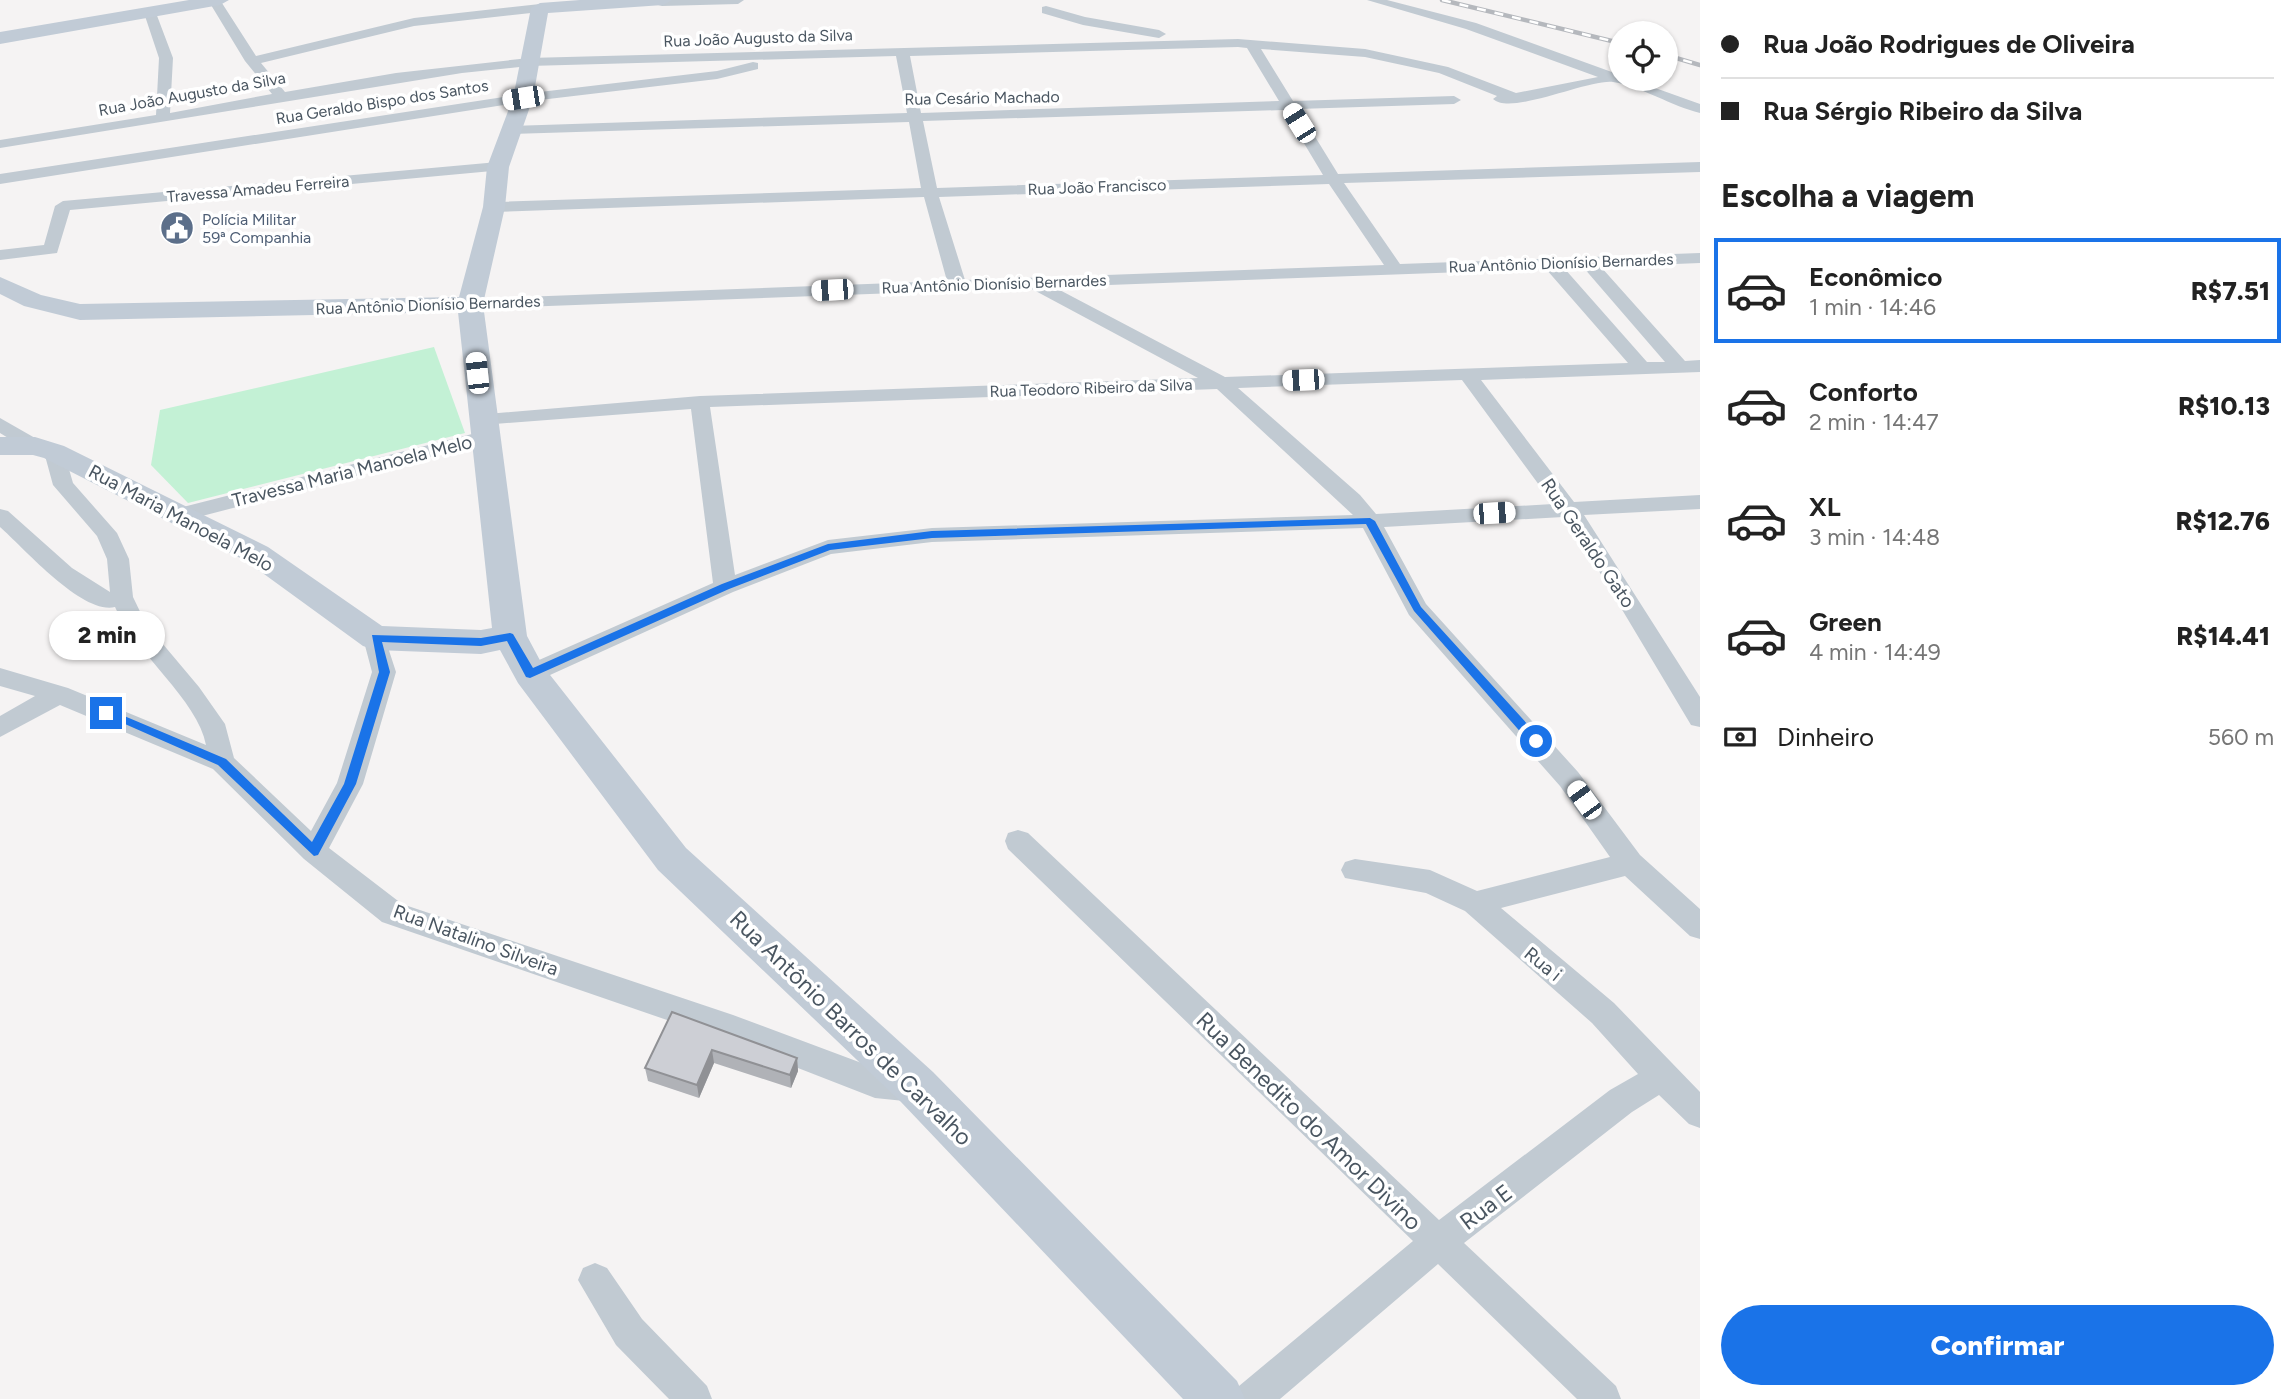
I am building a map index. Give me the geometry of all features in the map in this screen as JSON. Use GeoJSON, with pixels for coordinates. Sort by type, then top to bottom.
{"type":"FeatureCollection","features":[{"type":"Feature","properties":{"kind":"street"},"geometry":{"type":"LineString","coordinates":[[253,61],[414,22],[540,8],[738,0]]}},
{"type":"Feature","properties":{"kind":"street"},"geometry":{"type":"LineString","coordinates":[[1373,0],[1471,26],[1608,77]]}},
{"type":"Feature","properties":{"kind":"street"},"geometry":{"type":"LineString","coordinates":[[0,38],[163,8],[217,1],[253,61],[281,96]]}},
{"type":"Feature","properties":{"kind":"street"},"geometry":{"type":"LineString","coordinates":[[163,8],[166,58],[163,116]]}},
{"type":"Feature","properties":{"kind":"street"},"geometry":{"type":"LineString","coordinates":[[314,851],[350,784],[384,672],[375,638],[481,642],[510,636],[470,304],[494,207],[498,167],[523,98],[540,8]]}},
{"type":"Feature","properties":{"kind":"street"},"geometry":{"type":"LineString","coordinates":[[1046,10],[1083,21],[1200,43]]}},
{"type":"Feature","properties":{"kind":"street","name":"Rua João Augusto da Silva"},"geometry":{"type":"LineString","coordinates":[[0,144],[62,136],[163,116],[474,66],[529,62],[1200,43],[1251,44],[1365,53],[1443,69],[1516,98]]}},
{"type":"Feature","properties":{"kind":"street"},"geometry":{"type":"LineString","coordinates":[[1251,44],[1333,179],[1395,268]]}},
{"type":"Feature","properties":{"kind":"street"},"geometry":{"type":"LineString","coordinates":[[902,51],[930,192],[957,284]]}},
{"type":"Feature","properties":{"kind":"street","name":"Rua Geraldo Bispo dos Santos"},"geometry":{"type":"LineString","coordinates":[[0,178],[523,98],[736,72],[758,63],[764,55]]}},
{"type":"Feature","properties":{"kind":"street"},"geometry":{"type":"LineString","coordinates":[[1482,99],[1516,98],[1608,78]]}},
{"type":"Feature","properties":{"kind":"street"},"geometry":{"type":"LineString","coordinates":[[1648,91],[1700,109]]}},
{"type":"Feature","properties":{"kind":"street","name":"Rua Cesário Machado"},"geometry":{"type":"LineString","coordinates":[[511,130],[1454,100]]}},
{"type":"Feature","properties":{"kind":"street","name":"Travessa Amadeu Ferreira"},"geometry":{"type":"LineString","coordinates":[[0,255],[51,249],[63,206],[498,167]]}},
{"type":"Feature","properties":{"kind":"street","name":"Rua João Francisco"},"geometry":{"type":"LineString","coordinates":[[494,207],[1700,167]]}},
{"type":"Feature","properties":{"kind":"street","name":"Rua Antônio Dionísio Bernardes"},"geometry":{"type":"LineString","coordinates":[[0,284],[33,301],[80,312],[470,304],[1700,258]]}},
{"type":"Feature","properties":{"kind":"street"},"geometry":{"type":"LineString","coordinates":[[1587,262],[1680,367]]}},
{"type":"Feature","properties":{"kind":"street"},"geometry":{"type":"LineString","coordinates":[[1550,263],[1642,368]]}},
{"type":"Feature","properties":{"kind":"street"},"geometry":{"type":"LineString","coordinates":[[1034,284],[1221,383],[1353,500],[1370,521],[1417,609],[1569,779],[1630,863],[1700,927]]}},
{"type":"Feature","properties":{"kind":"street","name":"Rua Teodoro Ribeiro da Silva"},"geometry":{"type":"LineString","coordinates":[[483,428],[701,402],[1700,366]]}},
{"type":"Feature","properties":{"kind":"street","name":"Rua Geraldo Gato"},"geometry":{"type":"LineString","coordinates":[[1467,374],[1568,508],[1700,718]]}},
{"type":"Feature","properties":{"kind":"street"},"geometry":{"type":"LineString","coordinates":[[701,402],[725,587]]}},
{"type":"Feature","properties":{"kind":"street"},"geometry":{"type":"LineString","coordinates":[[0,424],[45,449],[63,485],[106,533],[118,559],[122,597],[135,628],[190,693],[216,731],[222,762]]}},
{"type":"Feature","properties":{"kind":"street","name":"Travessa Maria Manoela Melo"},"geometry":{"type":"LineString","coordinates":[[179,515],[483,428]]}},
{"type":"Feature","properties":{"kind":"street"},"geometry":{"type":"LineString","coordinates":[[0,446],[45,449]]}},
{"type":"Feature","properties":{"kind":"street","name":"Rua Maria Manoela Melo"},"geometry":{"type":"LineString","coordinates":[[45,449],[257,554],[375,638]]}},
{"type":"Feature","properties":{"kind":"street"},"geometry":{"type":"LineString","coordinates":[[530,674],[725,587],[828,547],[932,535],[1370,521],[1700,502]]}},
{"type":"Feature","properties":{"kind":"street"},"geometry":{"type":"LineString","coordinates":[[0,516],[36,544],[81,589],[106,601],[122,597]]}},
{"type":"Feature","properties":{"kind":"street","name":"Rua Antônio Barros de Carvalho"},"geometry":{"type":"LineString","coordinates":[[510,636],[530,674],[672,859],[917,1087],[1219,1399]]}},
{"type":"Feature","properties":{"kind":"street"},"geometry":{"type":"LineString","coordinates":[[0,677],[60,694],[222,762]]}},
{"type":"Feature","properties":{"kind":"street"},"geometry":{"type":"LineString","coordinates":[[0,728],[60,694]]}},
{"type":"Feature","properties":{"kind":"street","name":"Rua Natalino Silveira"},"geometry":{"type":"LineString","coordinates":[[222,762],[314,851],[392,913],[733,1029],[875,1083],[917,1087]]}},
{"type":"Feature","properties":{"kind":"street","name":"Rua Benedito do Amor Divino"},"geometry":{"type":"LineString","coordinates":[[1018,841],[1437,1244],[1603,1399]]}},
{"type":"Feature","properties":{"kind":"street"},"geometry":{"type":"LineString","coordinates":[[1475,902],[1630,863]]}},
{"type":"Feature","properties":{"kind":"street","name":"Rua i"},"geometry":{"type":"LineString","coordinates":[[1355,870],[1430,882],[1475,902],[1603,1013],[1661,1077],[1700,1113]]}},
{"type":"Feature","properties":{"kind":"street","name":"Rua E"},"geometry":{"type":"LineString","coordinates":[[1252,1399],[1437,1244],[1621,1101],[1661,1077]]}},
{"type":"Feature","properties":{"kind":"street"},"geometry":{"type":"LineString","coordinates":[[595,1280],[629,1332],[694,1399]]}},
{"type":"Feature","properties":{"kind":"green space"},"geometry":{"type":"Polygon","coordinates":[[[434,347],[465,433],[188,503],[151,465],[160,410],[434,347]]]}},
{"type":"Feature","properties":{"kind":"building"},"geometry":{"type":"Polygon","coordinates":[[[672,1012],[797,1058],[790,1075],[712,1050],[697,1085],[645,1068],[672,1012]]]}},
{"type":"Feature","properties":{"kind":"railway"},"geometry":{"type":"LineString","coordinates":[[1442,0],[1608,40]]}},
{"type":"Feature","properties":{"kind":"railway"},"geometry":{"type":"LineString","coordinates":[[1678,59],[1700,65]]}},
{"type":"Feature","properties":{"kind":"place","name":"Polícia Militar 59ª Companhia"},"geometry":{"type":"Point","coordinates":[177,228]}},
{"type":"Feature","properties":{"kind":"route"},"geometry":{"type":"LineString","coordinates":[[106,713],[222,762],[314,851],[350,784],[384,672],[375,638],[481,642],[510,636],[530,674],[725,587],[828,547],[932,535],[1370,521],[1417,609],[1536,741]]}}]}
